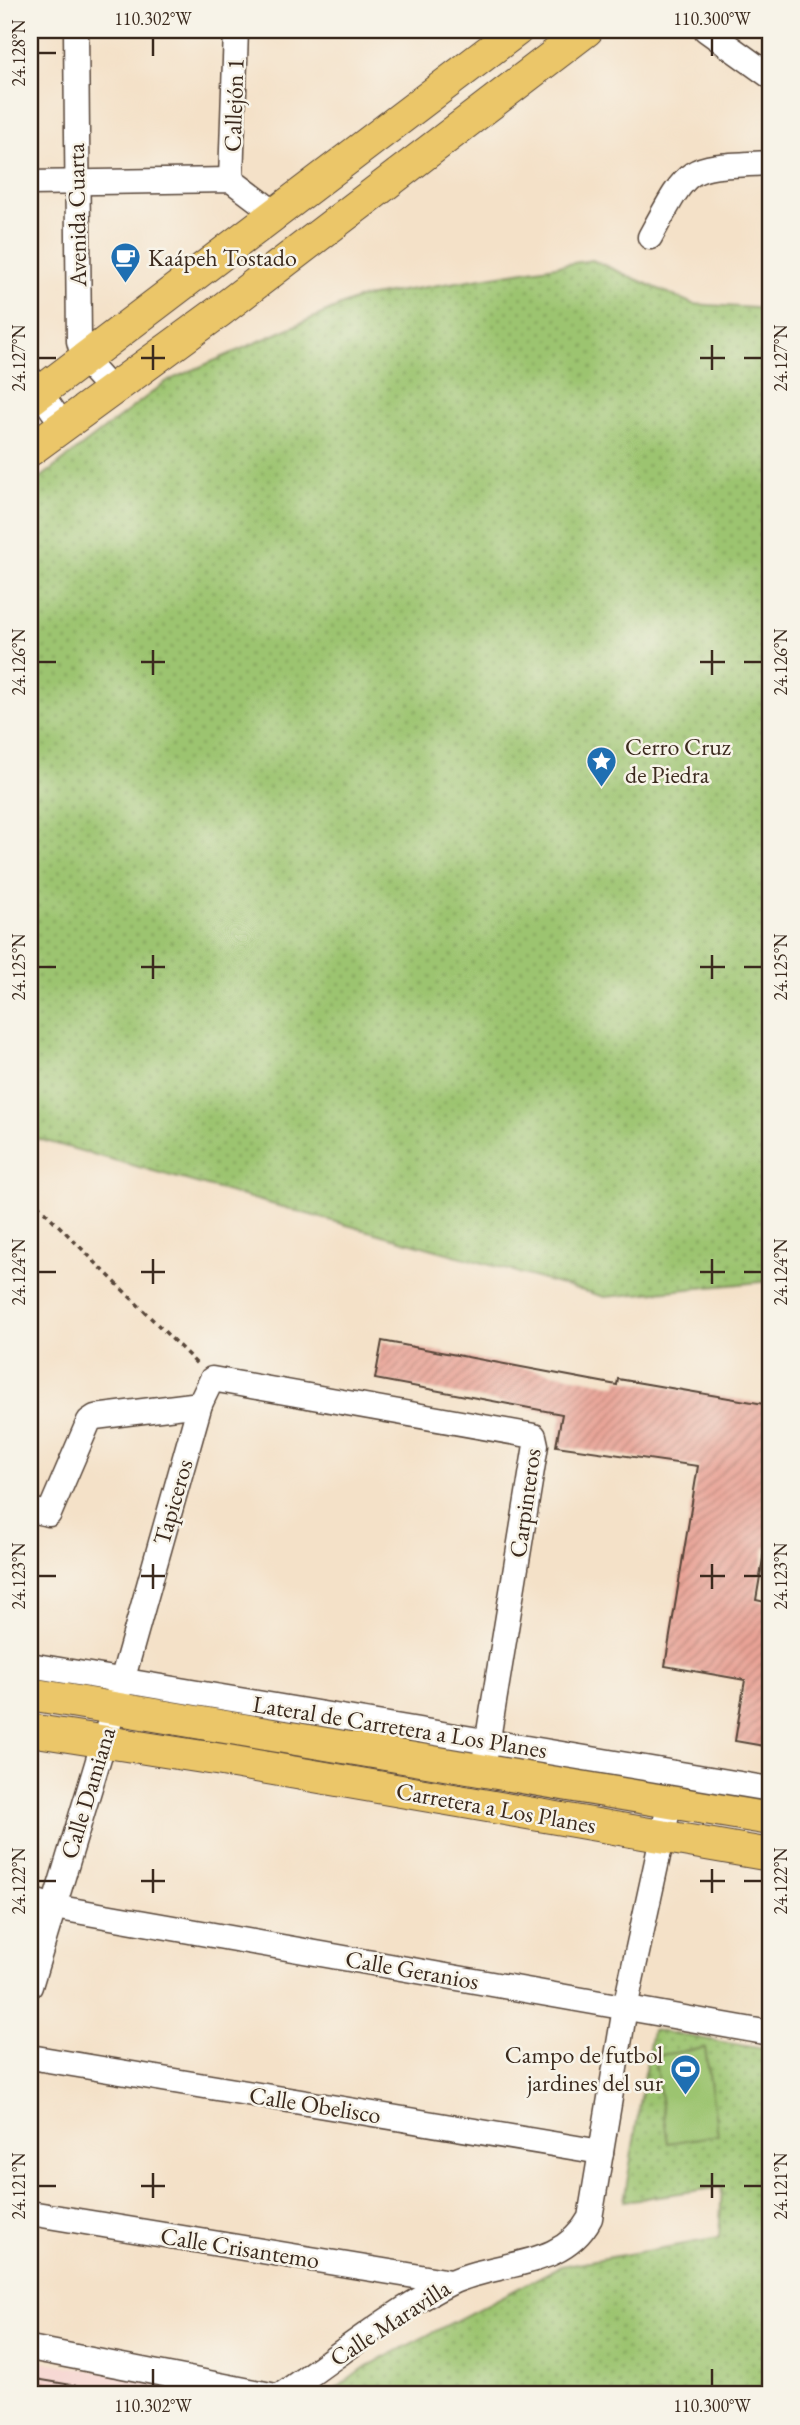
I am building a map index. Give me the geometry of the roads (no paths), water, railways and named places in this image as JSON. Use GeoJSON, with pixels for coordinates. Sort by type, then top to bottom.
{"type":"FeatureCollection","features":[{"type":"Feature","properties":{"kind":"main road"},"geometry":{"type":"LineString","coordinates":[[33,390],[84,360],[517,30]]}},
{"type":"Feature","properties":{"kind":"main road"},"geometry":{"type":"LineString","coordinates":[[30,450],[587,30]]}},
{"type":"Feature","properties":{"kind":"main road","name":"Carretera a Los Planes"},"geometry":{"type":"LineString","coordinates":[[30,1693],[118,1694],[228,1726],[485,1755],[670,1801],[770,1819]]}},
{"type":"Feature","properties":{"kind":"main road","name":"Carretera a Los Planes"},"geometry":{"type":"LineString","coordinates":[[30,1730],[222,1760],[770,1855]]}},
{"type":"Feature","properties":{"kind":"street","name":"Avenida Cuarta"},"geometry":{"type":"LineString","coordinates":[[76,30],[75,181],[79,341],[84,360]]}},
{"type":"Feature","properties":{"kind":"street","name":"Callejón 1"},"geometry":{"type":"LineString","coordinates":[[231,180],[236,30]]}},
{"type":"Feature","properties":{"kind":"street"},"geometry":{"type":"LineString","coordinates":[[706,30],[770,76]]}},
{"type":"Feature","properties":{"kind":"street"},"geometry":{"type":"LineString","coordinates":[[650,237],[680,181],[690,173],[711,166],[770,163]]}},
{"type":"Feature","properties":{"kind":"street"},"geometry":{"type":"LineString","coordinates":[[30,183],[231,180],[276,214]]}},
{"type":"Feature","properties":{"kind":"street"},"geometry":{"type":"LineString","coordinates":[[84,360],[111,390]]}},
{"type":"Feature","properties":{"kind":"street"},"geometry":{"type":"LineString","coordinates":[[33,390],[63,425]]}},
{"type":"Feature","properties":{"kind":"street","name":"Carpinteros"},"geometry":{"type":"LineString","coordinates":[[200,1404],[212,1380],[534,1436],[536,1445],[485,1755]]}},
{"type":"Feature","properties":{"kind":"street"},"geometry":{"type":"LineString","coordinates":[[39,1512],[89,1421],[105,1415],[200,1404]]}},
{"type":"Feature","properties":{"kind":"street","name":"Tapiceros"},"geometry":{"type":"LineString","coordinates":[[118,1694],[200,1404]]}},
{"type":"Feature","properties":{"kind":"street","name":"Lateral de Carretera a Los Planes"},"geometry":{"type":"LineString","coordinates":[[30,1665],[118,1694],[485,1755],[770,1789]]}},
{"type":"Feature","properties":{"kind":"street","name":"Calle Damiana"},"geometry":{"type":"LineString","coordinates":[[30,1986],[118,1694]]}},
{"type":"Feature","properties":{"kind":"street","name":"Calle Maravilla"},"geometry":{"type":"LineString","coordinates":[[281,2395],[451,2283],[564,2249],[582,2233],[590,2218],[625,2008],[670,1801]]}},
{"type":"Feature","properties":{"kind":"street","name":"Calle Geranios"},"geometry":{"type":"LineString","coordinates":[[30,1900],[54,1908],[770,2033]]}},
{"type":"Feature","properties":{"kind":"street","name":"Calle Obelisco"},"geometry":{"type":"LineString","coordinates":[[30,2057],[601,2152]]}},
{"type":"Feature","properties":{"kind":"street","name":"Calle Crisantemo"},"geometry":{"type":"LineString","coordinates":[[30,2213],[451,2283]]}},
{"type":"Feature","properties":{"kind":"street"},"geometry":{"type":"LineString","coordinates":[[30,2348],[271,2395]]}},
{"type":"Feature","properties":{"kind":"place","name":"Kaápeh Tostado"},"geometry":{"type":"Point","coordinates":[125,285]}},
{"type":"Feature","properties":{"kind":"place","name":"Cerro Cruz de Piedra"},"geometry":{"type":"Point","coordinates":[602,788]}},
{"type":"Feature","properties":{"kind":"place","name":"Campo de futbol jardines del sur"},"geometry":{"type":"Point","coordinates":[686,2096]}}]}
